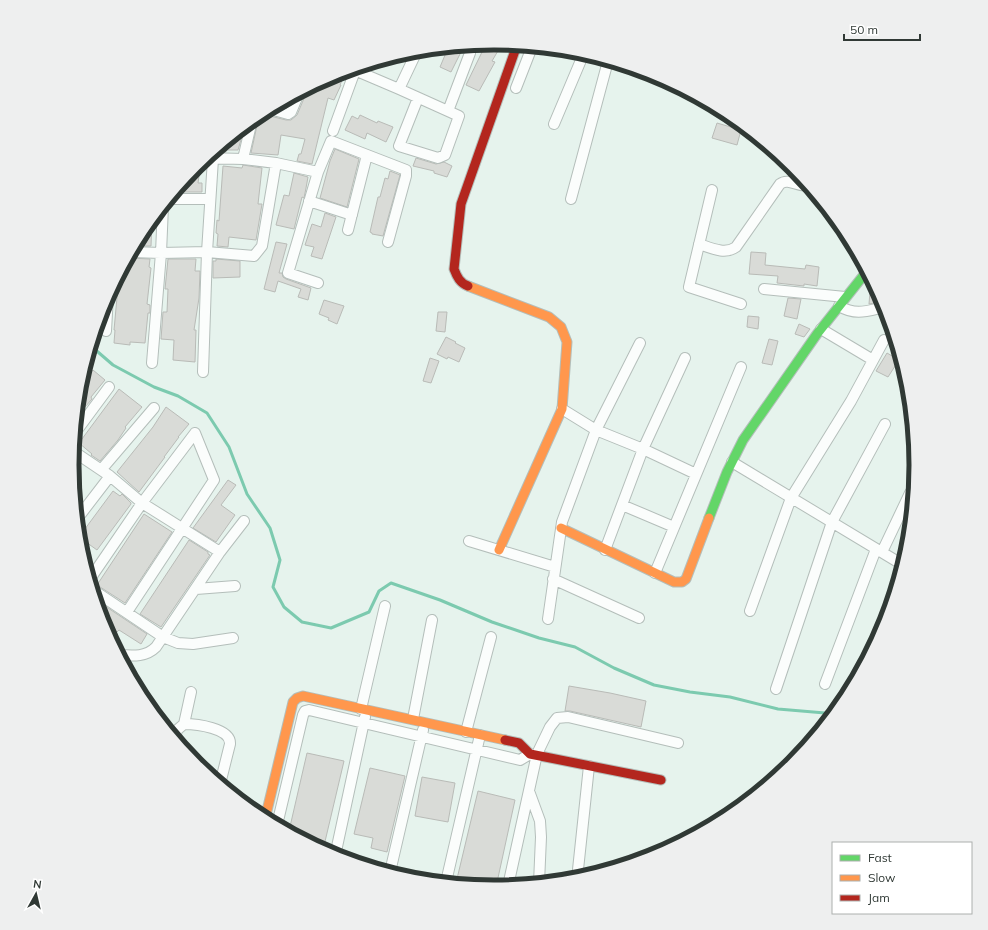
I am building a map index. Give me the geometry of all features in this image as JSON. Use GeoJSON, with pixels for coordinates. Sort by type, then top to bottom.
{"type":"FeatureCollection","features":[{"type":"Feature","properties":{"kind":"street"},"geometry":{"type":"LineString","coordinates":[[498,550],[562,409],[567,342],[566,334],[556,321],[463,284],[457,277],[454,269],[461,204],[515,51]]}},
{"type":"Feature","properties":{"kind":"street"},"geometry":{"type":"LineString","coordinates":[[516,88],[530,52]]}},
{"type":"Feature","properties":{"kind":"street"},"geometry":{"type":"LineString","coordinates":[[448,111],[470,53]]}},
{"type":"Feature","properties":{"kind":"street"},"geometry":{"type":"LineString","coordinates":[[400,89],[414,58]]}},
{"type":"Feature","properties":{"kind":"street"},"geometry":{"type":"LineString","coordinates":[[554,124],[581,59]]}},
{"type":"Feature","properties":{"kind":"street"},"geometry":{"type":"LineString","coordinates":[[571,199],[604,65]]}},
{"type":"Feature","properties":{"kind":"street"},"geometry":{"type":"LineString","coordinates":[[361,72],[459,116],[446,155],[438,158],[399,146],[418,98]]}},
{"type":"Feature","properties":{"kind":"street"},"geometry":{"type":"LineString","coordinates":[[333,131],[352,76]]}},
{"type":"Feature","properties":{"kind":"street"},"geometry":{"type":"LineString","coordinates":[[278,111],[288,114],[291,112],[296,101]]}},
{"type":"Feature","properties":{"kind":"street"},"geometry":{"type":"LineString","coordinates":[[243,159],[250,130]]}},
{"type":"Feature","properties":{"kind":"street"},"geometry":{"type":"LineString","coordinates":[[318,283],[288,273],[318,172],[331,141],[406,170],[407,173],[388,242]]}},
{"type":"Feature","properties":{"kind":"street"},"geometry":{"type":"LineString","coordinates":[[348,230],[367,155]]}},
{"type":"Feature","properties":{"kind":"street"},"geometry":{"type":"LineString","coordinates":[[215,158],[243,159],[276,163],[318,172]]}},
{"type":"Feature","properties":{"kind":"street"},"geometry":{"type":"LineString","coordinates":[[138,252],[207,252],[254,256],[262,246],[276,163]]}},
{"type":"Feature","properties":{"kind":"street"},"geometry":{"type":"LineString","coordinates":[[203,372],[210,199],[209,164]]}},
{"type":"Feature","properties":{"kind":"street"},"geometry":{"type":"LineString","coordinates":[[699,244],[724,251],[733,250],[780,184],[787,181],[800,185]]}},
{"type":"Feature","properties":{"kind":"street"},"geometry":{"type":"LineString","coordinates":[[712,190],[689,287],[741,304]]}},
{"type":"Feature","properties":{"kind":"street"},"geometry":{"type":"LineString","coordinates":[[176,199],[210,199]]}},
{"type":"Feature","properties":{"kind":"street"},"geometry":{"type":"LineString","coordinates":[[309,201],[352,214]]}},
{"type":"Feature","properties":{"kind":"street"},"geometry":{"type":"LineString","coordinates":[[152,363],[163,215]]}},
{"type":"Feature","properties":{"kind":"street"},"geometry":{"type":"LineString","coordinates":[[561,528],[678,583],[686,579],[732,462],[743,440],[820,329],[863,276]]}},
{"type":"Feature","properties":{"kind":"street"},"geometry":{"type":"LineString","coordinates":[[764,289],[842,302],[852,312],[862,312],[878,309]]}},
{"type":"Feature","properties":{"kind":"street"},"geometry":{"type":"LineString","coordinates":[[106,331],[107,317]]}},
{"type":"Feature","properties":{"kind":"street"},"geometry":{"type":"LineString","coordinates":[[820,329],[873,360]]}},
{"type":"Feature","properties":{"kind":"street"},"geometry":{"type":"LineString","coordinates":[[750,611],[791,498],[851,401],[884,340]]}},
{"type":"Feature","properties":{"kind":"street"},"geometry":{"type":"LineString","coordinates":[[548,619],[561,528],[596,430],[640,342]]}},
{"type":"Feature","properties":{"kind":"street"},"geometry":{"type":"LineString","coordinates":[[605,550],[643,449],[685,358]]}},
{"type":"Feature","properties":{"kind":"street"},"geometry":{"type":"LineString","coordinates":[[654,573],[741,367]]}},
{"type":"Feature","properties":{"kind":"street"},"geometry":{"type":"LineString","coordinates":[[82,424],[108,387]]}},
{"type":"Feature","properties":{"kind":"street"},"geometry":{"type":"LineString","coordinates":[[101,470],[154,408]]}},
{"type":"Feature","properties":{"kind":"street"},"geometry":{"type":"LineString","coordinates":[[562,409],[596,430],[643,449],[696,474]]}},
{"type":"Feature","properties":{"kind":"street"},"geometry":{"type":"LineString","coordinates":[[776,689],[832,522],[885,424]]}},
{"type":"Feature","properties":{"kind":"street"},"geometry":{"type":"LineString","coordinates":[[94,574],[142,503],[195,434],[214,480],[127,612]]}},
{"type":"Feature","properties":{"kind":"street"},"geometry":{"type":"LineString","coordinates":[[79,455],[110,476],[142,503],[220,552]]}},
{"type":"Feature","properties":{"kind":"street"},"geometry":{"type":"LineString","coordinates":[[732,462],[897,562]]}},
{"type":"Feature","properties":{"kind":"street"},"geometry":{"type":"LineString","coordinates":[[82,512],[110,476]]}},
{"type":"Feature","properties":{"kind":"street"},"geometry":{"type":"LineString","coordinates":[[825,684],[879,551],[907,497]]}},
{"type":"Feature","properties":{"kind":"street"},"geometry":{"type":"LineString","coordinates":[[622,505],[674,527]]}},
{"type":"Feature","properties":{"kind":"street"},"geometry":{"type":"LineString","coordinates":[[126,656],[144,655],[150,652],[163,637],[220,552],[244,521]]}},
{"type":"Feature","properties":{"kind":"street"},"geometry":{"type":"LineString","coordinates":[[470,541],[555,566]]}},
{"type":"Feature","properties":{"kind":"street"},"geometry":{"type":"LineString","coordinates":[[553,579],[639,618]]}},
{"type":"Feature","properties":{"kind":"street"},"geometry":{"type":"LineString","coordinates":[[196,589],[235,586]]}},
{"type":"Feature","properties":{"kind":"street"},"geometry":{"type":"LineString","coordinates":[[100,594],[163,637],[178,643],[185,644],[233,638]]}},
{"type":"Feature","properties":{"kind":"street"},"geometry":{"type":"LineString","coordinates":[[337,849],[364,723],[364,709],[385,606]]}},
{"type":"Feature","properties":{"kind":"street"},"geometry":{"type":"LineString","coordinates":[[413,720],[432,620]]}},
{"type":"Feature","properties":{"kind":"street"},"geometry":{"type":"LineString","coordinates":[[466,732],[491,637]]}},
{"type":"Feature","properties":{"kind":"street"},"geometry":{"type":"LineString","coordinates":[[176,732],[184,724],[191,692]]}},
{"type":"Feature","properties":{"kind":"street"},"geometry":{"type":"LineString","coordinates":[[267,812],[293,702],[297,698],[304,696],[519,743],[533,754],[661,780]]}},
{"type":"Feature","properties":{"kind":"street"},"geometry":{"type":"LineString","coordinates":[[297,698],[305,711]]}},
{"type":"Feature","properties":{"kind":"street"},"geometry":{"type":"LineString","coordinates":[[305,711],[314,710],[520,760],[533,754]]}},
{"type":"Feature","properties":{"kind":"street"},"geometry":{"type":"LineString","coordinates":[[278,819],[305,711]]}},
{"type":"Feature","properties":{"kind":"street"},"geometry":{"type":"LineString","coordinates":[[510,879],[530,791],[533,754],[557,718],[568,717],[678,743]]}},
{"type":"Feature","properties":{"kind":"street"},"geometry":{"type":"LineString","coordinates":[[391,867],[425,722]]}},
{"type":"Feature","properties":{"kind":"street"},"geometry":{"type":"LineString","coordinates":[[184,724],[204,726],[222,732],[228,736],[230,744],[221,778]]}},
{"type":"Feature","properties":{"kind":"street"},"geometry":{"type":"LineString","coordinates":[[447,877],[480,735]]}},
{"type":"Feature","properties":{"kind":"street"},"geometry":{"type":"LineString","coordinates":[[578,871],[589,766]]}},
{"type":"Feature","properties":{"kind":"street"},"geometry":{"type":"LineString","coordinates":[[530,791],[540,821],[541,837],[539,877]]}},
{"type":"Feature","properties":{"kind":"building"},"geometry":{"type":"Polygon","coordinates":[[[498,50],[492,61],[495,62],[479,91],[466,85],[482,52],[480,51],[498,50]]]}},
{"type":"Feature","properties":{"kind":"building"},"geometry":{"type":"Polygon","coordinates":[[[461,52],[451,72],[440,67],[446,53],[461,52]]]}},
{"type":"Feature","properties":{"kind":"building"},"geometry":{"type":"Polygon","coordinates":[[[343,79],[334,100],[328,98],[312,164],[297,161],[299,154],[301,154],[305,139],[281,135],[278,155],[251,153],[257,124],[270,116],[291,120],[297,115],[305,96],[343,79]]]}},
{"type":"Feature","properties":{"kind":"building"},"geometry":{"type":"Polygon","coordinates":[[[360,115],[377,123],[378,121],[393,127],[386,142],[367,133],[365,139],[345,130],[352,116],[358,119],[360,115]]]}},
{"type":"Feature","properties":{"kind":"building"},"geometry":{"type":"Polygon","coordinates":[[[717,123],[741,131],[737,145],[712,138],[717,123]]]}},
{"type":"Feature","properties":{"kind":"building"},"geometry":{"type":"Polygon","coordinates":[[[242,136],[238,150],[226,150],[226,152],[221,152],[242,136]]]}},
{"type":"Feature","properties":{"kind":"building"},"geometry":{"type":"Polygon","coordinates":[[[335,149],[359,159],[347,207],[320,198],[330,161],[335,149]]]}},
{"type":"Feature","properties":{"kind":"building"},"geometry":{"type":"Polygon","coordinates":[[[416,158],[436,164],[444,162],[452,166],[447,177],[434,173],[434,171],[413,166],[416,158]]]}},
{"type":"Feature","properties":{"kind":"building"},"geometry":{"type":"Polygon","coordinates":[[[243,165],[262,168],[258,204],[262,204],[256,240],[229,237],[228,247],[217,246],[218,234],[216,233],[217,220],[219,221],[223,166],[242,168],[243,165]]]}},
{"type":"Feature","properties":{"kind":"building"},"geometry":{"type":"Polygon","coordinates":[[[390,171],[400,175],[383,236],[372,234],[370,232],[378,197],[380,197],[385,178],[388,179],[390,171]]]}},
{"type":"Feature","properties":{"kind":"building"},"geometry":{"type":"Polygon","coordinates":[[[294,173],[308,177],[304,198],[302,197],[294,229],[276,225],[284,195],[289,196],[294,173]]]}},
{"type":"Feature","properties":{"kind":"building"},"geometry":{"type":"Polygon","coordinates":[[[199,174],[198,183],[202,183],[202,192],[181,192],[199,174]]]}},
{"type":"Feature","properties":{"kind":"building"},"geometry":{"type":"Polygon","coordinates":[[[325,213],[336,217],[322,259],[311,256],[314,247],[305,245],[312,224],[321,227],[325,213]]]}},
{"type":"Feature","properties":{"kind":"building"},"geometry":{"type":"Polygon","coordinates":[[[152,230],[151,246],[142,246],[152,230]]]}},
{"type":"Feature","properties":{"kind":"building"},"geometry":{"type":"Polygon","coordinates":[[[276,242],[287,244],[279,273],[282,273],[283,277],[286,279],[311,288],[308,300],[298,297],[301,289],[278,281],[275,292],[264,289],[276,242]]]}},
{"type":"Feature","properties":{"kind":"building"},"geometry":{"type":"Polygon","coordinates":[[[751,252],[766,253],[765,265],[805,269],[806,265],[819,267],[817,286],[777,283],[778,276],[749,274],[751,252]]]}},
{"type":"Feature","properties":{"kind":"building"},"geometry":{"type":"Polygon","coordinates":[[[134,258],[150,259],[149,267],[151,268],[147,304],[150,305],[150,313],[148,313],[145,343],[130,342],[130,345],[114,343],[118,291],[122,281],[134,258]]]}},
{"type":"Feature","properties":{"kind":"building"},"geometry":{"type":"Polygon","coordinates":[[[168,259],[196,259],[195,271],[200,271],[199,298],[194,330],[196,330],[195,362],[173,360],[174,340],[161,339],[163,312],[167,312],[168,289],[165,289],[168,259]]]}},
{"type":"Feature","properties":{"kind":"building"},"geometry":{"type":"Polygon","coordinates":[[[216,259],[240,261],[240,277],[213,278],[213,261],[216,261],[216,259]]]}},
{"type":"Feature","properties":{"kind":"building"},"geometry":{"type":"Polygon","coordinates":[[[870,292],[876,303],[869,304],[870,292]]]}},
{"type":"Feature","properties":{"kind":"building"},"geometry":{"type":"Polygon","coordinates":[[[788,298],[801,299],[797,319],[784,316],[788,298]]]}},
{"type":"Feature","properties":{"kind":"building"},"geometry":{"type":"Polygon","coordinates":[[[324,300],[344,306],[337,324],[328,320],[329,318],[319,314],[324,300]]]}},
{"type":"Feature","properties":{"kind":"building"},"geometry":{"type":"Polygon","coordinates":[[[438,312],[447,312],[445,332],[436,331],[438,312]]]}},
{"type":"Feature","properties":{"kind":"building"},"geometry":{"type":"Polygon","coordinates":[[[748,316],[759,317],[758,329],[747,327],[748,316]]]}},
{"type":"Feature","properties":{"kind":"building"},"geometry":{"type":"Polygon","coordinates":[[[799,324],[810,329],[804,337],[795,334],[799,324]]]}},
{"type":"Feature","properties":{"kind":"building"},"geometry":{"type":"Polygon","coordinates":[[[446,337],[465,348],[459,362],[448,357],[447,359],[437,354],[446,337]]]}},
{"type":"Feature","properties":{"kind":"building"},"geometry":{"type":"Polygon","coordinates":[[[769,339],[778,341],[772,365],[762,363],[769,339]]]}},
{"type":"Feature","properties":{"kind":"building"},"geometry":{"type":"Polygon","coordinates":[[[887,353],[895,358],[896,364],[888,377],[876,371],[887,353]]]}},
{"type":"Feature","properties":{"kind":"building"},"geometry":{"type":"Polygon","coordinates":[[[430,358],[439,361],[431,383],[423,381],[430,358]]]}},
{"type":"Feature","properties":{"kind":"building"},"geometry":{"type":"Polygon","coordinates":[[[93,370],[105,380],[83,409],[87,384],[89,375],[93,370]]]}},
{"type":"Feature","properties":{"kind":"building"},"geometry":{"type":"Polygon","coordinates":[[[119,389],[142,407],[125,427],[126,428],[118,440],[100,461],[91,455],[92,454],[80,444],[119,389]]]}},
{"type":"Feature","properties":{"kind":"building"},"geometry":{"type":"Polygon","coordinates":[[[166,407],[189,424],[139,492],[117,472],[153,427],[166,407]]]}},
{"type":"Feature","properties":{"kind":"building"},"geometry":{"type":"Polygon","coordinates":[[[228,480],[236,485],[221,505],[235,515],[216,542],[193,528],[228,480]]]}},
{"type":"Feature","properties":{"kind":"building"},"geometry":{"type":"Polygon","coordinates":[[[113,491],[120,496],[122,494],[131,503],[97,550],[86,542],[85,529],[113,491]]]}},
{"type":"Feature","properties":{"kind":"building"},"geometry":{"type":"Polygon","coordinates":[[[144,514],[172,532],[125,603],[97,585],[144,514]]]}},
{"type":"Feature","properties":{"kind":"building"},"geometry":{"type":"Polygon","coordinates":[[[189,540],[208,552],[210,555],[161,627],[140,614],[189,540]]]}},
{"type":"Feature","properties":{"kind":"building"},"geometry":{"type":"Polygon","coordinates":[[[104,605],[147,634],[141,644],[119,630],[117,632],[113,629],[104,605]]]}},
{"type":"Feature","properties":{"kind":"building"},"geometry":{"type":"Polygon","coordinates":[[[569,686],[646,701],[641,727],[565,711],[569,686]]]}},
{"type":"Feature","properties":{"kind":"building"},"geometry":{"type":"Polygon","coordinates":[[[307,753],[344,761],[325,843],[290,826],[307,753]]]}},
{"type":"Feature","properties":{"kind":"building"},"geometry":{"type":"Polygon","coordinates":[[[370,768],[405,776],[387,852],[371,848],[373,838],[354,834],[370,768]]]}},
{"type":"Feature","properties":{"kind":"building"},"geometry":{"type":"Polygon","coordinates":[[[422,777],[455,783],[448,822],[415,816],[422,777]]]}},
{"type":"Feature","properties":{"kind":"building"},"geometry":{"type":"Polygon","coordinates":[[[478,791],[515,800],[498,880],[457,878],[478,791]]]}},
{"type":"Feature","properties":{"kind":"waterway"},"geometry":{"type":"LineString","coordinates":[[95,350],[113,365],[154,387],[178,396],[207,413],[229,447],[247,494],[270,528],[280,560],[273,587],[284,607],[302,622],[331,628],[369,612],[379,591],[391,583],[440,600],[492,622],[539,638],[575,647],[614,668],[654,685],[690,692],[730,697],[778,709],[825,713],[828,711]]}},
{"type":"Feature","properties":{"kind":"traffic: fast"},"geometry":{"type":"LineString","coordinates":[[709,518],[727,472],[743,440],[817,334],[863,276]]}},
{"type":"Feature","properties":{"kind":"traffic: slow"},"geometry":{"type":"LineString","coordinates":[[468,286],[549,317],[561,327],[567,342],[562,409],[499,550]]}},
{"type":"Feature","properties":{"kind":"traffic: slow"},"geometry":{"type":"LineString","coordinates":[[561,528],[674,582],[682,582],[686,579],[709,518]]}},
{"type":"Feature","properties":{"kind":"traffic: slow"},"geometry":{"type":"LineString","coordinates":[[267,812],[293,702],[297,698],[303,696],[505,740]]}},
{"type":"Feature","properties":{"kind":"traffic: jam"},"geometry":{"type":"LineString","coordinates":[[468,286],[459,279],[454,269],[461,204],[515,51]]}},
{"type":"Feature","properties":{"kind":"traffic: jam"},"geometry":{"type":"LineString","coordinates":[[505,740],[519,743],[530,754],[661,780]]}}]}
